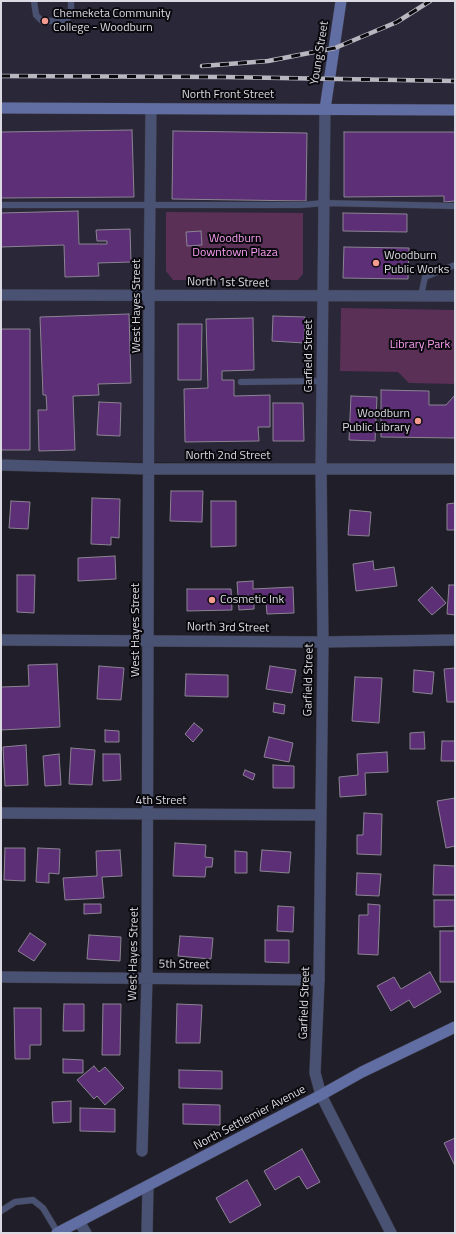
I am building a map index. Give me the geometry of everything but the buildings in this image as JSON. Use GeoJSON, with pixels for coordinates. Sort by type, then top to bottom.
{"type":"FeatureCollection","features":[{"type":"Feature","properties":{"kind":"main road","name":"Young Street"},"geometry":{"type":"LineString","coordinates":[[325,109],[341,1]]}},
{"type":"Feature","properties":{"kind":"main road","name":"North Front Street"},"geometry":{"type":"LineString","coordinates":[[1,108],[455,110]]}},
{"type":"Feature","properties":{"kind":"main road","name":"North Settlemier Avenue"},"geometry":{"type":"LineString","coordinates":[[58,1233],[362,1072],[455,1027]]}},
{"type":"Feature","properties":{"kind":"street","name":"West Hayes Street"},"geometry":{"type":"LineString","coordinates":[[142,1151],[147,978],[151,108]]}},
{"type":"Feature","properties":{"kind":"street","name":"Garfield Street"},"geometry":{"type":"LineString","coordinates":[[325,109],[321,469],[323,642],[319,980],[316,1073],[321,1095],[391,1233]]}},
{"type":"Feature","properties":{"kind":"street","name":"North 1st Street"},"geometry":{"type":"LineString","coordinates":[[1,295],[455,296]]}},
{"type":"Feature","properties":{"kind":"street","name":"North 2nd Street"},"geometry":{"type":"LineString","coordinates":[[1,465],[150,469],[455,469]]}},
{"type":"Feature","properties":{"kind":"street","name":"North 3rd Street"},"geometry":{"type":"LineString","coordinates":[[1,640],[323,642],[455,640]]}},
{"type":"Feature","properties":{"kind":"street","name":"4th Street"},"geometry":{"type":"LineString","coordinates":[[1,813],[320,815]]}},
{"type":"Feature","properties":{"kind":"street","name":"5th Street"},"geometry":{"type":"LineString","coordinates":[[1,977],[319,980]]}},
{"type":"Feature","properties":{"kind":"street"},"geometry":{"type":"LineString","coordinates":[[147,1233],[148,1186]]}},
{"type":"Feature","properties":{"kind":"street"},"geometry":{"type":"LineString","coordinates":[[79,1222],[86,1233]]}},
{"type":"Feature","properties":{"kind":"lane"},"geometry":{"type":"LineString","coordinates":[[34,1],[36,15],[42,21],[62,21],[68,18],[71,14],[71,1]]}},
{"type":"Feature","properties":{"kind":"lane"},"geometry":{"type":"LineString","coordinates":[[1,205],[300,205],[324,203],[455,206]]}},
{"type":"Feature","properties":{"kind":"lane"},"geometry":{"type":"LineString","coordinates":[[421,296],[425,277],[455,264]]}},
{"type":"Feature","properties":{"kind":"lane"},"geometry":{"type":"LineString","coordinates":[[241,382],[322,381]]}},
{"type":"Feature","properties":{"kind":"lane"},"geometry":{"type":"LineString","coordinates":[[1,1211],[16,1202],[33,1200],[43,1208],[58,1233]]}},
{"type":"Feature","properties":{"kind":"shaded area"},"geometry":{"type":"Polygon","coordinates":[[[1,1],[455,1],[455,468],[1,459],[1,1]]]}},
{"type":"Feature","properties":{"kind":"green space","name":"Woodburn Downtown Plaza"},"geometry":{"type":"Polygon","coordinates":[[[166,212],[303,213],[303,274],[298,280],[173,280],[166,271],[166,212]]]}},
{"type":"Feature","properties":{"kind":"green space","name":"Library Park"},"geometry":{"type":"Polygon","coordinates":[[[341,308],[455,310],[455,384],[409,383],[398,372],[340,371],[341,308]]]}},
{"type":"Feature","properties":{"kind":"railway"},"geometry":{"type":"LineString","coordinates":[[202,66],[268,61],[335,48],[397,22],[430,1]]}},
{"type":"Feature","properties":{"kind":"railway"},"geometry":{"type":"LineString","coordinates":[[1,76],[223,77],[455,81]]}},
{"type":"Feature","properties":{"kind":"place","name":"Chemeketa Community College - Woodburn"},"geometry":{"type":"Point","coordinates":[45,21]}},
{"type":"Feature","properties":{"kind":"place","name":"Woodburn Public Works"},"geometry":{"type":"Point","coordinates":[376,263]}},
{"type":"Feature","properties":{"kind":"place","name":"Woodburn Public Library"},"geometry":{"type":"Point","coordinates":[418,421]}},
{"type":"Feature","properties":{"kind":"place","name":"Cosmetic Ink"},"geometry":{"type":"Point","coordinates":[212,600]}}]}
